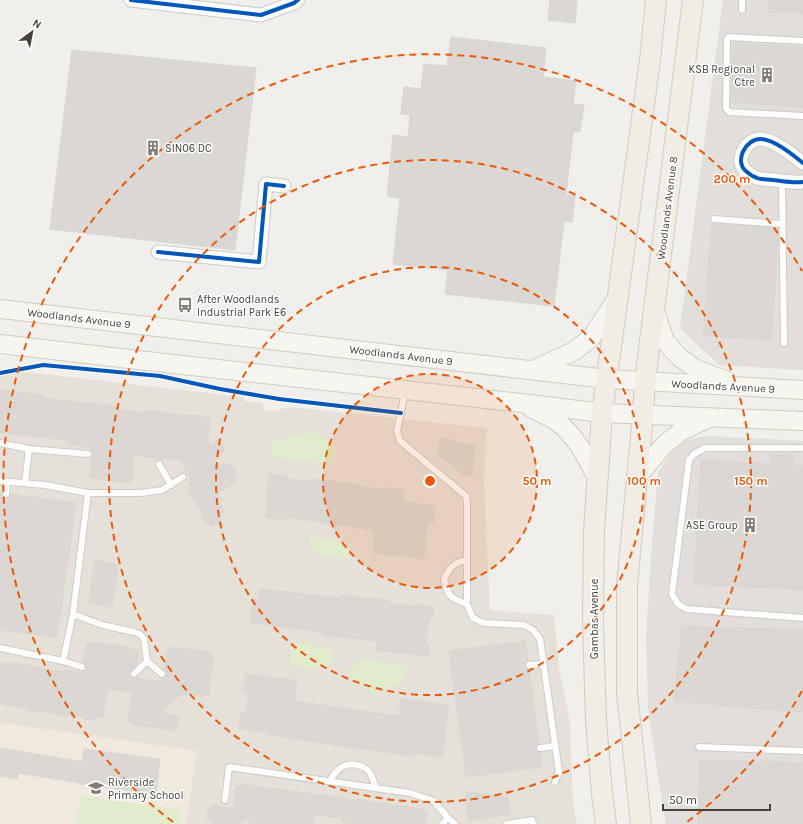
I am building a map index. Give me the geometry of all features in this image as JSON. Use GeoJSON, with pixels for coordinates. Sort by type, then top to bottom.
{"type":"FeatureCollection","features":[{"type":"Feature","properties":{"kind":"main road"},"geometry":{"type":"LineString","coordinates":[[602,413],[650,60],[656,0]]}},
{"type":"Feature","properties":{"kind":"main road","name":"Woodlands Avenue 8"},"geometry":{"type":"LineString","coordinates":[[643,415],[645,381],[693,0]]}},
{"type":"Feature","properties":{"kind":"main road"},"geometry":{"type":"LineString","coordinates":[[532,370],[574,351],[591,338],[618,297]]}},
{"type":"Feature","properties":{"kind":"main road"},"geometry":{"type":"LineString","coordinates":[[654,308],[665,341],[680,357],[696,369],[740,386]]}},
{"type":"Feature","properties":{"kind":"main road","name":"Woodlands Avenue 9"},"geometry":{"type":"LineString","coordinates":[[0,309],[607,378],[803,390]]}},
{"type":"Feature","properties":{"kind":"main road"},"geometry":{"type":"LineString","coordinates":[[0,344],[602,413],[803,421]]}},
{"type":"Feature","properties":{"kind":"main road"},"geometry":{"type":"LineString","coordinates":[[521,403],[556,421],[583,450],[598,480]]}},
{"type":"Feature","properties":{"kind":"main road","name":"Gambas Avenue"},"geometry":{"type":"LineString","coordinates":[[602,413],[594,531],[594,639],[596,721],[606,824]]}},
{"type":"Feature","properties":{"kind":"main road"},"geometry":{"type":"LineString","coordinates":[[641,824],[627,692],[627,585],[643,415]]}},
{"type":"Feature","properties":{"kind":"main road"},"geometry":{"type":"LineString","coordinates":[[637,476],[664,445],[680,432],[710,418]]}},
{"type":"Feature","properties":{"kind":"street"},"geometry":{"type":"LineString","coordinates":[[131,0],[261,15],[296,1]]}},
{"type":"Feature","properties":{"kind":"street"},"geometry":{"type":"LineString","coordinates":[[803,163],[788,150],[772,142],[761,139],[752,141],[744,149],[741,158],[745,171],[758,178],[803,182]]}},
{"type":"Feature","properties":{"kind":"street"},"geometry":{"type":"LineString","coordinates":[[158,252],[259,262],[266,184],[284,186]]}},
{"type":"Feature","properties":{"kind":"lane"},"geometry":{"type":"LineString","coordinates":[[742,0],[742,10]]}},
{"type":"Feature","properties":{"kind":"lane"},"geometry":{"type":"LineString","coordinates":[[803,41],[729,37],[727,39],[726,108],[729,112],[803,116]]}},
{"type":"Feature","properties":{"kind":"lane"},"geometry":{"type":"LineString","coordinates":[[782,181],[784,343]]}},
{"type":"Feature","properties":{"kind":"lane"},"geometry":{"type":"LineString","coordinates":[[714,219],[782,224]]}},
{"type":"Feature","properties":{"kind":"lane"},"geometry":{"type":"LineString","coordinates":[[406,390],[397,431],[400,441],[466,496],[467,604],[473,618],[484,623],[524,625],[533,630],[540,639],[559,772],[555,782]]}},
{"type":"Feature","properties":{"kind":"lane"},"geometry":{"type":"LineString","coordinates":[[0,444],[29,449],[88,454]]}},
{"type":"Feature","properties":{"kind":"lane"},"geometry":{"type":"LineString","coordinates":[[803,448],[705,448],[694,454],[689,460],[672,594],[678,604],[686,609],[803,618]]}},
{"type":"Feature","properties":{"kind":"lane"},"geometry":{"type":"LineString","coordinates":[[24,483],[29,449]]}},
{"type":"Feature","properties":{"kind":"lane"},"geometry":{"type":"LineString","coordinates":[[159,464],[171,485]]}},
{"type":"Feature","properties":{"kind":"lane"},"geometry":{"type":"LineString","coordinates":[[0,481],[46,484],[88,493],[141,493],[162,490],[183,477]]}},
{"type":"Feature","properties":{"kind":"lane"},"geometry":{"type":"LineString","coordinates":[[6,494],[7,482]]}},
{"type":"Feature","properties":{"kind":"lane"},"geometry":{"type":"LineString","coordinates":[[63,661],[73,614],[88,493]]}},
{"type":"Feature","properties":{"kind":"lane"},"geometry":{"type":"LineString","coordinates":[[467,560],[450,567],[444,579],[447,591],[450,595],[454,599],[467,604]]}},
{"type":"Feature","properties":{"kind":"lane"},"geometry":{"type":"LineString","coordinates":[[73,614],[102,624],[140,634],[144,639],[147,661],[162,674]]}},
{"type":"Feature","properties":{"kind":"lane"},"geometry":{"type":"LineString","coordinates":[[0,648],[63,661],[82,667]]}},
{"type":"Feature","properties":{"kind":"lane"},"geometry":{"type":"LineString","coordinates":[[134,674],[147,661]]}},
{"type":"Feature","properties":{"kind":"lane"},"geometry":{"type":"LineString","coordinates":[[529,665],[543,664]]}},
{"type":"Feature","properties":{"kind":"lane"},"geometry":{"type":"LineString","coordinates":[[540,748],[555,746]]}},
{"type":"Feature","properties":{"kind":"lane"},"geometry":{"type":"LineString","coordinates":[[698,747],[803,751]]}},
{"type":"Feature","properties":{"kind":"lane"},"geometry":{"type":"LineString","coordinates":[[330,781],[334,774],[343,766],[357,764],[368,770],[374,780],[376,788]]}},
{"type":"Feature","properties":{"kind":"lane"},"geometry":{"type":"LineString","coordinates":[[225,800],[229,766],[410,793],[434,801],[455,824]]}},
{"type":"Feature","properties":{"kind":"lane"},"geometry":{"type":"LineString","coordinates":[[442,824],[448,818]]}},
{"type":"Feature","properties":{"kind":"lane"},"geometry":{"type":"LineString","coordinates":[[507,824],[532,820],[533,824]]}},
{"type":"Feature","properties":{"kind":"shaded area"},"geometry":{"type":"Polygon","coordinates":[[[723,0],[803,0],[803,370],[719,365],[680,328],[723,0]]]}},
{"type":"Feature","properties":{"kind":"shaded area"},"geometry":{"type":"Polygon","coordinates":[[[0,369],[244,397],[244,401],[263,403],[263,410],[274,411],[291,407],[487,428],[484,486],[490,610],[554,615],[559,668],[570,722],[573,804],[577,824],[186,824],[196,751],[0,723],[0,369]]]}},
{"type":"Feature","properties":{"kind":"shaded area"},"geometry":{"type":"Polygon","coordinates":[[[707,436],[803,441],[803,824],[666,824],[648,709],[646,637],[658,472],[672,451],[687,440],[707,436]]]}},
{"type":"Feature","properties":{"kind":"shaded area","name":"Riverside Primary School"},"geometry":{"type":"Polygon","coordinates":[[[0,723],[197,751],[186,824],[0,824],[0,723]]]}},
{"type":"Feature","properties":{"kind":"green space"},"geometry":{"type":"Polygon","coordinates":[[[316,432],[336,449],[334,464],[270,457],[272,441],[316,432]]]}},
{"type":"Feature","properties":{"kind":"green space"},"geometry":{"type":"Polygon","coordinates":[[[309,537],[332,540],[348,548],[347,559],[319,555],[310,547],[309,537]]]}},
{"type":"Feature","properties":{"kind":"green space"},"geometry":{"type":"Polygon","coordinates":[[[293,643],[304,643],[332,650],[331,666],[306,669],[289,662],[293,643]]]}},
{"type":"Feature","properties":{"kind":"green space"},"geometry":{"type":"Polygon","coordinates":[[[364,660],[407,665],[404,682],[374,694],[358,683],[355,685],[347,672],[364,660]]]}},
{"type":"Feature","properties":{"kind":"green space"},"geometry":{"type":"Polygon","coordinates":[[[81,796],[180,810],[178,824],[77,824],[81,796]]]}},
{"type":"Feature","properties":{"kind":"building"},"geometry":{"type":"Polygon","coordinates":[[[550,0],[577,0],[575,23],[548,20],[550,0]]]}},
{"type":"Feature","properties":{"kind":"building"},"geometry":{"type":"Polygon","coordinates":[[[769,0],[803,0],[803,13],[769,12],[769,0]]]}},
{"type":"Feature","properties":{"kind":"building"},"geometry":{"type":"Polygon","coordinates":[[[451,37],[546,48],[543,77],[576,81],[573,104],[584,105],[580,132],[573,132],[566,195],[575,196],[572,222],[564,221],[554,306],[445,294],[448,270],[393,264],[400,198],[387,196],[393,135],[408,137],[410,115],[401,114],[404,87],[421,89],[424,64],[447,66],[451,37]]]}},
{"type":"Feature","properties":{"kind":"building","name":"KSB Regional Ctre"},"geometry":{"type":"Polygon","coordinates":[[[733,43],[803,47],[803,107],[731,102],[733,43]]]}},
{"type":"Feature","properties":{"kind":"building","name":"SIN06 DC"},"geometry":{"type":"Polygon","coordinates":[[[72,50],[256,68],[235,250],[50,229],[72,50]]]}},
{"type":"Feature","properties":{"kind":"building"},"geometry":{"type":"Polygon","coordinates":[[[712,223],[778,228],[771,340],[703,335],[712,223]]]}},
{"type":"Feature","properties":{"kind":"building"},"geometry":{"type":"Polygon","coordinates":[[[0,390],[44,395],[43,398],[120,407],[119,409],[146,413],[147,410],[180,415],[204,416],[204,418],[210,418],[208,447],[218,439],[225,450],[210,465],[231,464],[237,474],[234,476],[237,481],[218,493],[221,499],[217,501],[224,512],[218,515],[222,520],[211,527],[209,523],[207,525],[201,514],[202,513],[188,490],[191,488],[188,483],[192,481],[181,461],[133,455],[132,482],[125,481],[124,483],[90,477],[92,468],[91,448],[67,443],[67,440],[0,433],[0,390]]]}},
{"type":"Feature","properties":{"kind":"building"},"geometry":{"type":"Polygon","coordinates":[[[441,438],[475,446],[472,474],[463,474],[437,454],[441,438]]]}},
{"type":"Feature","properties":{"kind":"building","name":"ASE Group"},"geometry":{"type":"Polygon","coordinates":[[[771,454],[793,455],[793,466],[803,466],[803,590],[694,584],[701,460],[771,464],[771,454]]]}},
{"type":"Feature","properties":{"kind":"building"},"geometry":{"type":"Polygon","coordinates":[[[269,474],[287,476],[288,479],[310,481],[311,479],[361,485],[361,487],[384,490],[385,488],[404,490],[403,502],[435,506],[434,522],[428,522],[424,558],[419,559],[393,554],[392,556],[373,552],[374,530],[334,524],[321,524],[321,522],[285,517],[285,520],[266,517],[269,474]]]}},
{"type":"Feature","properties":{"kind":"building"},"geometry":{"type":"Polygon","coordinates":[[[0,493],[2,493],[2,496],[5,498],[8,498],[10,494],[76,503],[57,637],[0,630],[0,493]]]}},
{"type":"Feature","properties":{"kind":"building"},"geometry":{"type":"Polygon","coordinates":[[[95,560],[118,564],[112,607],[89,603],[95,560]]]}},
{"type":"Feature","properties":{"kind":"building"},"geometry":{"type":"Polygon","coordinates":[[[260,589],[341,598],[342,595],[370,599],[383,599],[389,600],[389,603],[414,607],[414,605],[434,607],[432,618],[430,618],[428,623],[426,645],[429,645],[428,656],[376,650],[377,641],[322,635],[323,632],[251,623],[253,598],[259,599],[260,589]]]}},
{"type":"Feature","properties":{"kind":"building"},"geometry":{"type":"Polygon","coordinates":[[[682,626],[803,630],[803,712],[674,701],[682,626]]]}},
{"type":"Feature","properties":{"kind":"building"},"geometry":{"type":"Polygon","coordinates":[[[525,641],[528,661],[525,663],[525,666],[529,669],[539,744],[536,746],[536,749],[540,752],[542,767],[466,777],[449,651],[525,641]]]}},
{"type":"Feature","properties":{"kind":"building"},"geometry":{"type":"Polygon","coordinates":[[[93,642],[132,648],[132,650],[139,651],[136,665],[130,672],[131,677],[162,682],[162,678],[165,677],[166,674],[164,670],[168,649],[171,649],[171,647],[211,652],[210,655],[213,655],[209,695],[205,694],[204,697],[181,694],[161,713],[179,716],[177,729],[173,728],[173,731],[134,725],[135,722],[128,722],[132,692],[107,689],[102,718],[96,717],[95,720],[84,719],[83,717],[37,712],[26,710],[27,708],[0,704],[0,663],[12,663],[63,672],[64,670],[82,673],[82,671],[85,671],[86,668],[86,664],[83,663],[87,643],[93,644],[93,642]]]}},
{"type":"Feature","properties":{"kind":"building"},"geometry":{"type":"Polygon","coordinates":[[[246,674],[277,679],[290,679],[297,682],[295,701],[333,707],[399,716],[401,699],[449,705],[442,757],[416,753],[415,756],[341,746],[277,736],[239,728],[241,712],[246,713],[248,691],[243,690],[246,674]]]}},
{"type":"Feature","properties":{"kind":"building"},"geometry":{"type":"Polygon","coordinates":[[[0,748],[82,762],[84,749],[160,759],[156,794],[79,784],[80,783],[18,773],[17,779],[0,776],[0,748]]]}},
{"type":"Feature","properties":{"kind":"building"},"geometry":{"type":"Polygon","coordinates":[[[700,760],[803,763],[803,824],[698,824],[700,760]]]}},
{"type":"Feature","properties":{"kind":"building"},"geometry":{"type":"Polygon","coordinates":[[[243,784],[255,787],[342,797],[342,799],[356,801],[357,799],[424,809],[424,812],[428,812],[425,824],[355,824],[342,822],[343,818],[314,815],[313,824],[251,824],[248,818],[238,824],[213,824],[213,821],[207,820],[208,808],[213,808],[213,805],[233,809],[236,786],[242,786],[243,784]]]}},
{"type":"Feature","properties":{"kind":"building"},"geometry":{"type":"Polygon","coordinates":[[[468,792],[508,798],[510,814],[469,821],[465,798],[468,792]]]}},
{"type":"Feature","properties":{"kind":"cycle path"},"geometry":{"type":"LineString","coordinates":[[131,0],[261,15],[294,3],[298,0]]}},
{"type":"Feature","properties":{"kind":"cycle path"},"geometry":{"type":"LineString","coordinates":[[803,163],[778,145],[761,139],[751,142],[746,146],[741,157],[743,168],[756,178],[788,182],[803,182]]}},
{"type":"Feature","properties":{"kind":"cycle path"},"geometry":{"type":"LineString","coordinates":[[158,252],[259,262],[266,184],[284,186]]}},
{"type":"Feature","properties":{"kind":"cycle path"},"geometry":{"type":"LineString","coordinates":[[0,373],[43,365],[160,376],[220,389],[279,399],[401,413]]}},
{"type":"Feature","properties":{"kind":"place","name":"KSB Regional Ctre"},"geometry":{"type":"Point","coordinates":[767,75]}},
{"type":"Feature","properties":{"kind":"place","name":"SIN06 DC"},"geometry":{"type":"Point","coordinates":[153,148]}},
{"type":"Feature","properties":{"kind":"place","name":"After Woodlands Industrial Park E6"},"geometry":{"type":"Point","coordinates":[185,305]}},
{"type":"Feature","properties":{"kind":"place","name":"ASE Group"},"geometry":{"type":"Point","coordinates":[750,525]}},
{"type":"Feature","properties":{"kind":"place","name":"Riverside Primary School"},"geometry":{"type":"Point","coordinates":[96,788]}}]}
